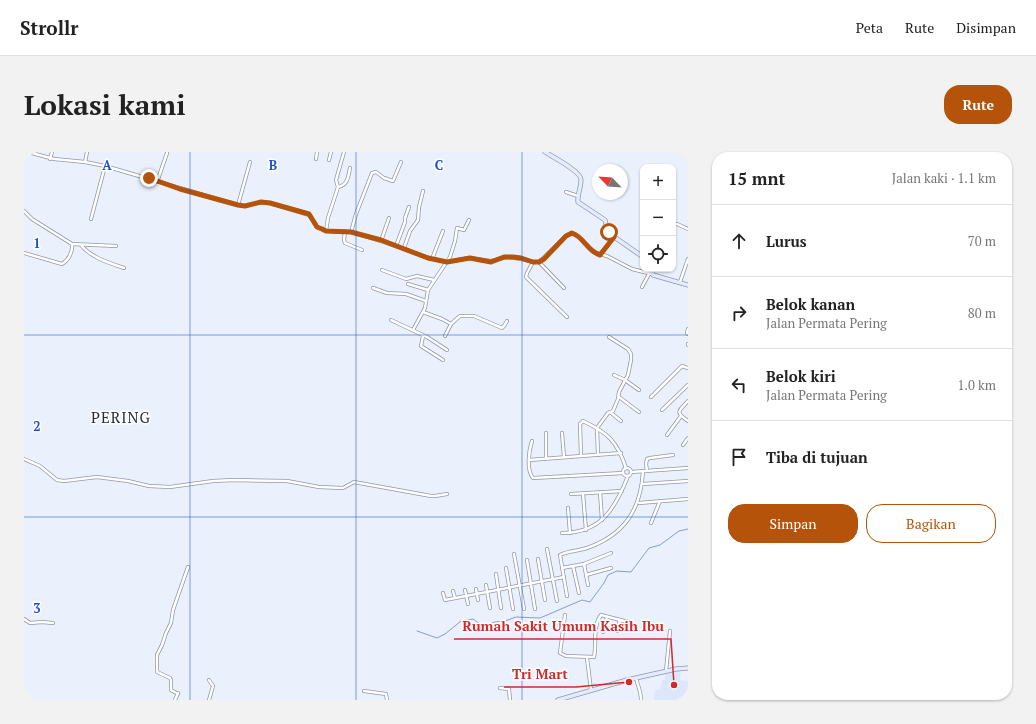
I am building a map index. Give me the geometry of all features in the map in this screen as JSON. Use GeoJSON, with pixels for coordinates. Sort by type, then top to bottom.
{"type":"FeatureCollection","features":[{"type":"Feature","properties":{"kind":"street"},"geometry":{"type":"LineString","coordinates":[[28,152],[50,159],[85,162],[105,166],[238,205],[245,206],[261,202],[270,203],[309,214],[317,227],[326,231],[351,232],[381,240],[432,259],[447,262],[470,258],[491,262],[507,257],[539,262],[544,259],[566,236],[572,233],[593,252],[607,256],[632,269],[688,285]]}},
{"type":"Feature","properties":{"kind":"street"},"geometry":{"type":"LineString","coordinates":[[50,159],[52,152]]}},
{"type":"Feature","properties":{"kind":"street"},"geometry":{"type":"LineString","coordinates":[[85,162],[87,152]]}},
{"type":"Feature","properties":{"kind":"street"},"geometry":{"type":"LineString","coordinates":[[316,159],[317,152]]}},
{"type":"Feature","properties":{"kind":"street"},"geometry":{"type":"LineString","coordinates":[[329,160],[331,152]]}},
{"type":"Feature","properties":{"kind":"street"},"geometry":{"type":"LineString","coordinates":[[326,231],[328,218],[338,186],[336,180],[344,152]]}},
{"type":"Feature","properties":{"kind":"street"},"geometry":{"type":"LineString","coordinates":[[545,152],[581,176],[582,179],[578,202],[605,220],[607,229],[614,237],[640,255]]}},
{"type":"Feature","properties":{"kind":"street"},"geometry":{"type":"LineString","coordinates":[[157,182],[167,153]]}},
{"type":"Feature","properties":{"kind":"street"},"geometry":{"type":"LineString","coordinates":[[238,205],[250,162]]}},
{"type":"Feature","properties":{"kind":"street"},"geometry":{"type":"LineString","coordinates":[[351,232],[356,214],[372,173],[376,172],[384,178],[394,181],[401,162]]}},
{"type":"Feature","properties":{"kind":"street"},"geometry":{"type":"LineString","coordinates":[[91,219],[105,166]]}},
{"type":"Feature","properties":{"kind":"street"},"geometry":{"type":"LineString","coordinates":[[338,186],[342,186],[346,183],[350,168]]}},
{"type":"Feature","properties":{"kind":"street"},"geometry":{"type":"LineString","coordinates":[[404,248],[410,231],[418,220],[419,207],[423,191]]}},
{"type":"Feature","properties":{"kind":"street"},"geometry":{"type":"LineString","coordinates":[[566,192],[578,196]]}},
{"type":"Feature","properties":{"kind":"street"},"geometry":{"type":"LineString","coordinates":[[396,246],[409,207]]}},
{"type":"Feature","properties":{"kind":"street"},"geometry":{"type":"LineString","coordinates":[[24,211],[32,219],[72,244],[116,246]]}},
{"type":"Feature","properties":{"kind":"street"},"geometry":{"type":"LineString","coordinates":[[381,240],[389,218]]}},
{"type":"Feature","properties":{"kind":"street"},"geometry":{"type":"LineString","coordinates":[[413,330],[423,312],[428,290],[447,262],[455,241],[457,228],[464,230],[469,220]]}},
{"type":"Feature","properties":{"kind":"street"},"geometry":{"type":"LineString","coordinates":[[677,224],[688,229]]}},
{"type":"Feature","properties":{"kind":"street"},"geometry":{"type":"LineString","coordinates":[[345,231],[345,244],[362,250]]}},
{"type":"Feature","properties":{"kind":"street"},"geometry":{"type":"LineString","coordinates":[[432,259],[443,231]]}},
{"type":"Feature","properties":{"kind":"street"},"geometry":{"type":"LineString","coordinates":[[600,255],[614,237]]}},
{"type":"Feature","properties":{"kind":"street"},"geometry":{"type":"LineString","coordinates":[[24,253],[62,264],[69,256],[72,249],[72,244]]}},
{"type":"Feature","properties":{"kind":"street"},"geometry":{"type":"LineString","coordinates":[[80,245],[104,261],[124,268]]}},
{"type":"Feature","properties":{"kind":"street"},"geometry":{"type":"LineString","coordinates":[[680,282],[688,259]]}},
{"type":"Feature","properties":{"kind":"street"},"geometry":{"type":"LineString","coordinates":[[533,262],[526,277],[567,317]]}},
{"type":"Feature","properties":{"kind":"street"},"geometry":{"type":"LineString","coordinates":[[539,262],[564,288]]}},
{"type":"Feature","properties":{"kind":"street"},"geometry":{"type":"LineString","coordinates":[[382,270],[406,279],[417,276],[435,280]]}},
{"type":"Feature","properties":{"kind":"street"},"geometry":{"type":"LineString","coordinates":[[642,287],[651,274]]}},
{"type":"Feature","properties":{"kind":"street"},"geometry":{"type":"LineString","coordinates":[[408,284],[428,290]]}},
{"type":"Feature","properties":{"kind":"street"},"geometry":{"type":"LineString","coordinates":[[374,288],[387,293],[406,294],[426,301]]}},
{"type":"Feature","properties":{"kind":"street"},"geometry":{"type":"LineString","coordinates":[[423,312],[451,324]]}},
{"type":"Feature","properties":{"kind":"street"},"geometry":{"type":"LineString","coordinates":[[445,336],[451,324],[458,317],[462,316],[474,316],[502,328],[507,321]]}},
{"type":"Feature","properties":{"kind":"street"},"geometry":{"type":"LineString","coordinates":[[391,320],[413,330],[447,350]]}},
{"type":"Feature","properties":{"kind":"street"},"geometry":{"type":"LineString","coordinates":[[688,329],[688,334]]}},
{"type":"Feature","properties":{"kind":"street"},"geometry":{"type":"LineString","coordinates":[[423,336],[421,346],[443,360]]}},
{"type":"Feature","properties":{"kind":"street"},"geometry":{"type":"LineString","coordinates":[[598,455],[597,428],[606,415],[612,410],[630,369],[631,354],[628,349],[609,337]]}},
{"type":"Feature","properties":{"kind":"street"},"geometry":{"type":"LineString","coordinates":[[651,397],[682,366],[688,368]]}},
{"type":"Feature","properties":{"kind":"street"},"geometry":{"type":"LineString","coordinates":[[614,375],[625,380],[639,390]]}},
{"type":"Feature","properties":{"kind":"street"},"geometry":{"type":"LineString","coordinates":[[662,410],[688,385]]}},
{"type":"Feature","properties":{"kind":"street"},"geometry":{"type":"LineString","coordinates":[[619,397],[639,412]]}},
{"type":"Feature","properties":{"kind":"street"},"geometry":{"type":"LineString","coordinates":[[688,401],[678,412],[688,421]]}},
{"type":"Feature","properties":{"kind":"street"},"geometry":{"type":"LineString","coordinates":[[610,412],[622,421]]}},
{"type":"Feature","properties":{"kind":"street"},"geometry":{"type":"LineString","coordinates":[[667,435],[681,416]]}},
{"type":"Feature","properties":{"kind":"street"},"geometry":{"type":"LineString","coordinates":[[581,456],[580,424],[583,421],[597,428],[612,440],[621,453],[626,468],[629,468],[631,472]]}},
{"type":"Feature","properties":{"kind":"street"},"geometry":{"type":"LineString","coordinates":[[546,433],[546,458]]}},
{"type":"Feature","properties":{"kind":"street"},"geometry":{"type":"LineString","coordinates":[[562,433],[564,457]]}},
{"type":"Feature","properties":{"kind":"street"},"geometry":{"type":"LineString","coordinates":[[683,445],[688,438]]}},
{"type":"Feature","properties":{"kind":"street"},"geometry":{"type":"LineString","coordinates":[[532,441],[529,460],[532,477],[623,473],[624,476],[628,476]]}},
{"type":"Feature","properties":{"kind":"street"},"geometry":{"type":"LineString","coordinates":[[529,460],[621,453]]}},
{"type":"Feature","properties":{"kind":"street"},"geometry":{"type":"LineString","coordinates":[[647,471],[647,459],[673,455]]}},
{"type":"Feature","properties":{"kind":"street"},"geometry":{"type":"LineString","coordinates":[[24,459],[40,466],[57,480],[64,481],[97,477],[128,481],[149,486],[170,487],[213,481],[234,480],[287,482],[319,487],[343,488],[354,482],[431,496],[447,494]]}},
{"type":"Feature","properties":{"kind":"street"},"geometry":{"type":"LineString","coordinates":[[623,473],[623,470],[626,468]]}},
{"type":"Feature","properties":{"kind":"street"},"geometry":{"type":"LineString","coordinates":[[562,533],[586,530],[608,515],[622,492],[631,472],[688,468]]}},
{"type":"Feature","properties":{"kind":"street"},"geometry":{"type":"LineString","coordinates":[[567,596],[560,555],[585,549],[605,540],[624,525],[638,503],[643,484],[643,471]]}},
{"type":"Feature","properties":{"kind":"street"},"geometry":{"type":"LineString","coordinates":[[643,484],[688,481]]}},
{"type":"Feature","properties":{"kind":"street"},"geometry":{"type":"LineString","coordinates":[[600,492],[602,520]]}},
{"type":"Feature","properties":{"kind":"street"},"geometry":{"type":"LineString","coordinates":[[571,494],[622,492]]}},
{"type":"Feature","properties":{"kind":"street"},"geometry":{"type":"LineString","coordinates":[[583,494],[586,530]]}},
{"type":"Feature","properties":{"kind":"street"},"geometry":{"type":"LineString","coordinates":[[638,503],[688,499]]}},
{"type":"Feature","properties":{"kind":"street"},"geometry":{"type":"LineString","coordinates":[[651,523],[660,501]]}},
{"type":"Feature","properties":{"kind":"street"},"geometry":{"type":"LineString","coordinates":[[568,508],[570,533]]}},
{"type":"Feature","properties":{"kind":"street"},"geometry":{"type":"LineString","coordinates":[[547,549],[556,600]]}},
{"type":"Feature","properties":{"kind":"street"},"geometry":{"type":"LineString","coordinates":[[562,568],[584,564],[611,553]]}},
{"type":"Feature","properties":{"kind":"street"},"geometry":{"type":"LineString","coordinates":[[514,554],[524,609]]}},
{"type":"Feature","properties":{"kind":"street"},"geometry":{"type":"LineString","coordinates":[[538,559],[545,600]]}},
{"type":"Feature","properties":{"kind":"street"},"geometry":{"type":"LineString","coordinates":[[527,560],[535,609]]}},
{"type":"Feature","properties":{"kind":"street"},"geometry":{"type":"LineString","coordinates":[[584,564],[588,585]]}},
{"type":"Feature","properties":{"kind":"street"},"geometry":{"type":"LineString","coordinates":[[573,566],[579,593]]}},
{"type":"Feature","properties":{"kind":"street"},"geometry":{"type":"LineString","coordinates":[[175,700],[178,693],[171,690],[170,678],[156,672],[157,660],[171,623],[173,610],[188,567]]}},
{"type":"Feature","properties":{"kind":"street"},"geometry":{"type":"LineString","coordinates":[[506,568],[513,609]]}},
{"type":"Feature","properties":{"kind":"street"},"geometry":{"type":"LineString","coordinates":[[586,575],[611,568]]}},
{"type":"Feature","properties":{"kind":"street"},"geometry":{"type":"LineString","coordinates":[[496,574],[501,608]]}},
{"type":"Feature","properties":{"kind":"street"},"geometry":{"type":"LineString","coordinates":[[443,592],[444,600],[564,577]]}},
{"type":"Feature","properties":{"kind":"street"},"geometry":{"type":"LineString","coordinates":[[486,585],[490,608]]}},
{"type":"Feature","properties":{"kind":"street"},"geometry":{"type":"LineString","coordinates":[[476,589],[478,600]]}},
{"type":"Feature","properties":{"kind":"street"},"geometry":{"type":"LineString","coordinates":[[465,590],[468,604]]}},
{"type":"Feature","properties":{"kind":"street"},"geometry":{"type":"LineString","coordinates":[[453,591],[455,598]]}},
{"type":"Feature","properties":{"kind":"street"},"geometry":{"type":"LineString","coordinates":[[565,615],[560,654],[562,656],[587,658],[595,657],[595,634],[601,615],[628,622]]}},
{"type":"Feature","properties":{"kind":"street"},"geometry":{"type":"LineString","coordinates":[[603,632],[607,617]]}},
{"type":"Feature","properties":{"kind":"street"},"geometry":{"type":"LineString","coordinates":[[24,619],[30,623],[53,623]]}},
{"type":"Feature","properties":{"kind":"street"},"geometry":{"type":"LineString","coordinates":[[617,631],[620,620]]}},
{"type":"Feature","properties":{"kind":"street"},"geometry":{"type":"LineString","coordinates":[[666,671],[670,631]]}},
{"type":"Feature","properties":{"kind":"street"},"geometry":{"type":"LineString","coordinates":[[587,658],[591,690]]}},
{"type":"Feature","properties":{"kind":"street"},"geometry":{"type":"LineString","coordinates":[[561,699],[636,678],[666,671],[688,668]]}},
{"type":"Feature","properties":{"kind":"street"},"geometry":{"type":"LineString","coordinates":[[636,678],[640,690],[641,700]]}},
{"type":"Feature","properties":{"kind":"street"},"geometry":{"type":"LineString","coordinates":[[209,680],[213,686],[209,700]]}},
{"type":"Feature","properties":{"kind":"street"},"geometry":{"type":"LineString","coordinates":[[500,688],[509,689],[510,700]]}},
{"type":"Feature","properties":{"kind":"street"},"geometry":{"type":"LineString","coordinates":[[364,691],[386,694],[387,700]]}},
{"type":"Feature","properties":{"kind":"shaded area"},"geometry":{"type":"Polygon","coordinates":[[[681,670],[680,680],[688,681],[688,700],[654,700],[655,690],[660,690],[662,680],[665,680],[665,674],[681,670]]]}},
{"type":"Feature","properties":{"kind":"waterway"},"geometry":{"type":"LineString","coordinates":[[417,631],[437,638],[445,634],[461,621],[473,619],[480,624],[487,625],[516,617],[540,618],[582,600],[590,602],[608,575],[617,571],[631,572],[649,548],[660,545],[679,531],[688,529]]}},
{"type":"Feature","properties":{"kind":"place","name":"Tri Mart"},"geometry":{"type":"Point","coordinates":[629,682]}},
{"type":"Feature","properties":{"kind":"place","name":"Rumah Sakit Umum Kasih Ibu"},"geometry":{"type":"Point","coordinates":[674,685]}},
{"type":"Feature","properties":{"kind":"district","name":"PERING"},"geometry":{"type":"Point","coordinates":[121,418]}},
{"type":"Feature","properties":{"kind":"route"},"geometry":{"type":"LineString","coordinates":[[149,178],[180,189],[238,205],[245,206],[263,201],[309,214],[317,227],[326,231],[351,232],[381,240],[428,258],[447,262],[470,258],[491,262],[507,257],[539,262],[544,259],[566,236],[572,233],[575,234],[589,249],[600,255],[614,237],[609,232]]}}]}
